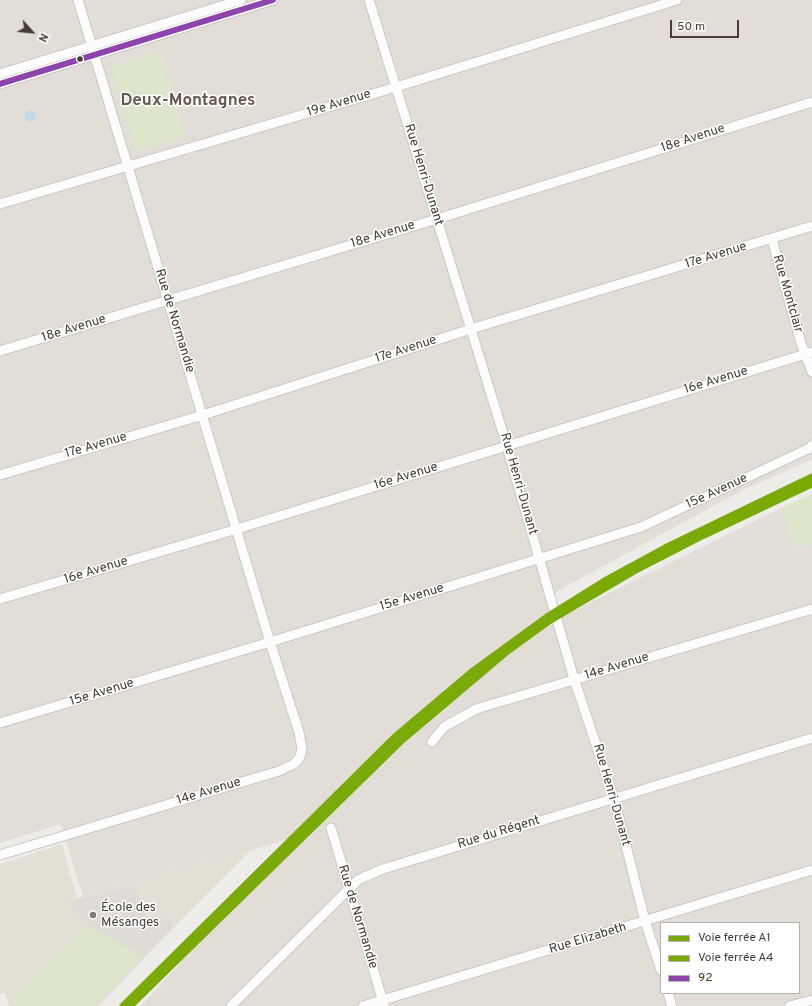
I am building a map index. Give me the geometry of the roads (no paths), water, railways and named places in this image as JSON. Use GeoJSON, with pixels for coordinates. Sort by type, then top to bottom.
{"type":"FeatureCollection","features":[{"type":"Feature","properties":{"kind":"street","name":"Rue de Normandie"},"geometry":{"type":"LineString","coordinates":[[78,0],[270,642]]}},
{"type":"Feature","properties":{"kind":"street"},"geometry":{"type":"LineString","coordinates":[[0,84],[241,0]]}},
{"type":"Feature","properties":{"kind":"street"},"geometry":{"type":"LineString","coordinates":[[0,74],[92,51],[273,0]]}},
{"type":"Feature","properties":{"kind":"street","name":"Rue Henri-Dunant"},"geometry":{"type":"LineString","coordinates":[[370,0],[436,219],[507,446],[574,679],[614,798],[645,921],[660,967]]}},
{"type":"Feature","properties":{"kind":"street","name":"19e Avenue"},"geometry":{"type":"LineString","coordinates":[[0,204],[129,168],[677,0]]}},
{"type":"Feature","properties":{"kind":"street","name":"18e Avenue"},"geometry":{"type":"LineString","coordinates":[[0,351],[436,219],[812,102]]}},
{"type":"Feature","properties":{"kind":"street","name":"17e Avenue"},"geometry":{"type":"LineString","coordinates":[[0,475],[203,415],[471,329],[812,226]]}},
{"type":"Feature","properties":{"kind":"street","name":"Rue Montclair"},"geometry":{"type":"LineString","coordinates":[[772,239],[801,343],[809,353],[812,372]]}},
{"type":"Feature","properties":{"kind":"street","name":"16e Avenue"},"geometry":{"type":"LineString","coordinates":[[0,599],[237,529],[809,353]]}},
{"type":"Feature","properties":{"kind":"street","name":"15e Avenue"},"geometry":{"type":"LineString","coordinates":[[0,723],[270,642],[647,524],[810,448],[812,445]]}},
{"type":"Feature","properties":{"kind":"street","name":"14e Avenue"},"geometry":{"type":"LineString","coordinates":[[432,742],[444,727],[476,709],[812,609]]}},
{"type":"Feature","properties":{"kind":"street","name":"14e Avenue"},"geometry":{"type":"LineString","coordinates":[[0,855],[279,770],[294,764],[301,753],[301,740],[270,642]]}},
{"type":"Feature","properties":{"kind":"street","name":"Rue du Régent"},"geometry":{"type":"LineString","coordinates":[[231,1006],[364,877],[383,869],[812,738]]}},
{"type":"Feature","properties":{"kind":"street","name":"Rue de Normandie"},"geometry":{"type":"LineString","coordinates":[[331,828],[384,1003]]}},
{"type":"Feature","properties":{"kind":"street","name":"Rue Elizabeth"},"geometry":{"type":"LineString","coordinates":[[363,1006],[384,1003],[812,870]]}},
{"type":"Feature","properties":{"kind":"street"},"geometry":{"type":"LineString","coordinates":[[668,994],[672,1006]]}},
{"type":"Feature","properties":{"kind":"street"},"geometry":{"type":"LineString","coordinates":[[790,1006],[812,1000]]}},
{"type":"Feature","properties":{"kind":"water"},"geometry":{"type":"Polygon","coordinates":[[[30,110],[34,112],[36,116],[34,120],[30,122],[26,120],[24,116],[26,112],[30,110]]]}},
{"type":"Feature","properties":{"kind":"rail line","name":"A1"},"geometry":{"type":"LineString","coordinates":[[123,1006],[395,737],[473,671],[547,617],[608,579],[665,548],[812,477]]}},
{"type":"Feature","properties":{"kind":"rail line","name":"A4"},"geometry":{"type":"LineString","coordinates":[[130,1006],[402,740],[505,653],[549,621],[634,571],[702,536],[812,484]]}},
{"type":"Feature","properties":{"kind":"place","name":"École des Mésanges"},"geometry":{"type":"Point","coordinates":[93,915]}},
{"type":"Feature","properties":{"kind":"district","name":"Deux-Montagnes"},"geometry":{"type":"Point","coordinates":[188,102]}}]}
